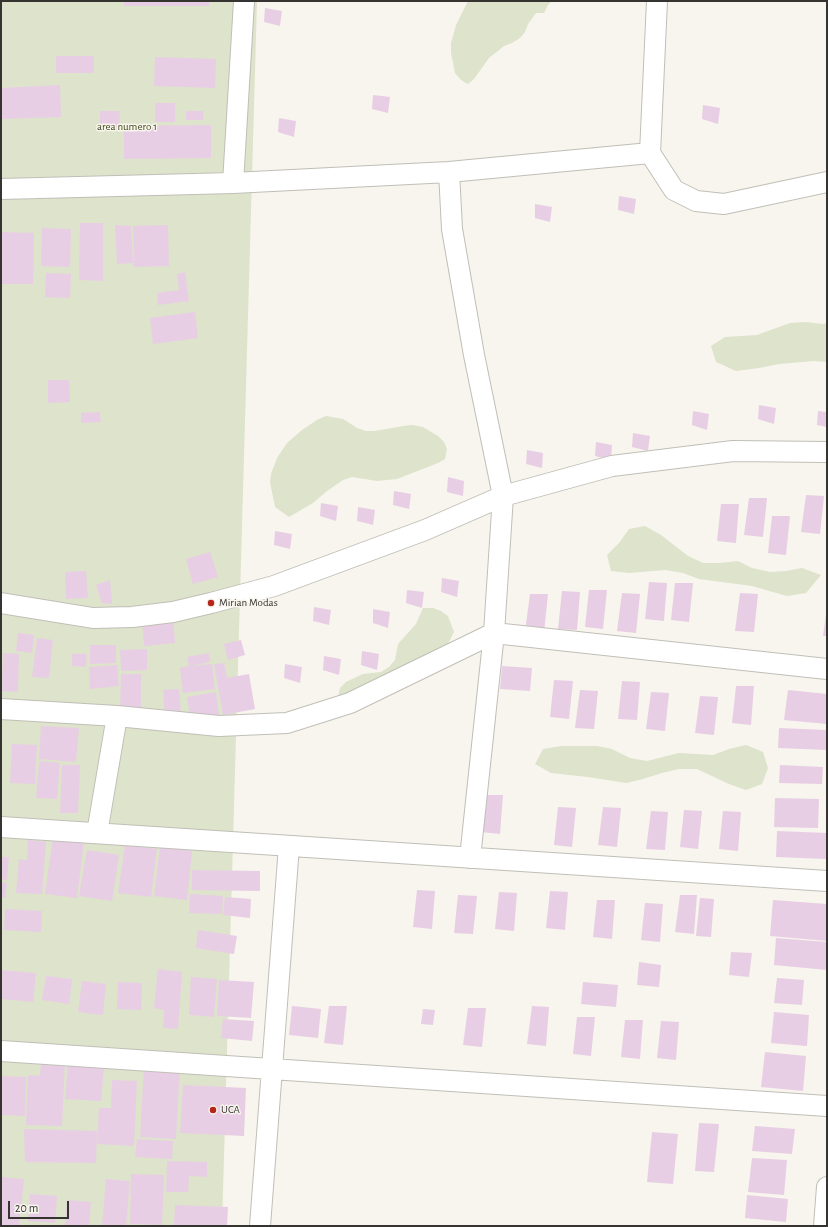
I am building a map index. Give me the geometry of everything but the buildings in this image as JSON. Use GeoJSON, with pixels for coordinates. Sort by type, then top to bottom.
{"type":"FeatureCollection","features":[{"type":"Feature","properties":{"kind":"street"},"geometry":{"type":"LineString","coordinates":[[233,183],[244,1]]}},
{"type":"Feature","properties":{"kind":"street"},"geometry":{"type":"LineString","coordinates":[[657,1],[650,152],[674,190],[696,201],[724,204],[827,182]]}},
{"type":"Feature","properties":{"kind":"street"},"geometry":{"type":"LineString","coordinates":[[1,189],[233,183],[449,172],[650,152]]}},
{"type":"Feature","properties":{"kind":"street"},"geometry":{"type":"LineString","coordinates":[[449,172],[452,229],[474,355],[503,496],[494,634],[470,858]]}},
{"type":"Feature","properties":{"kind":"street"},"geometry":{"type":"LineString","coordinates":[[1,603],[92,618],[132,617],[173,612],[274,586],[425,530],[503,496],[612,466],[733,451],[827,452]]}},
{"type":"Feature","properties":{"kind":"street"},"geometry":{"type":"LineString","coordinates":[[1,709],[118,716],[219,726],[287,722],[350,703],[494,634],[827,669]]}},
{"type":"Feature","properties":{"kind":"street"},"geometry":{"type":"LineString","coordinates":[[97,833],[118,716]]}},
{"type":"Feature","properties":{"kind":"street"},"geometry":{"type":"LineString","coordinates":[[1,827],[827,881]]}},
{"type":"Feature","properties":{"kind":"street"},"geometry":{"type":"LineString","coordinates":[[260,1226],[290,846]]}},
{"type":"Feature","properties":{"kind":"street"},"geometry":{"type":"LineString","coordinates":[[1,1051],[827,1106]]}},
{"type":"Feature","properties":{"kind":"street"},"geometry":{"type":"LineString","coordinates":[[824,1226],[827,1187]]}},
{"type":"Feature","properties":{"kind":"green space","name":"area numero 1"},"geometry":{"type":"Polygon","coordinates":[[[1,1],[257,1],[222,1226],[1,1226],[1,1]]]}},
{"type":"Feature","properties":{"kind":"green space"},"geometry":{"type":"Polygon","coordinates":[[[468,1],[552,1],[544,13],[536,13],[520,38],[504,46],[489,58],[474,79],[468,84],[461,80],[455,73],[451,53],[451,43],[456,25],[468,1]]]}},
{"type":"Feature","properties":{"kind":"green space"},"geometry":{"type":"Polygon","coordinates":[[[790,323],[827,323],[827,362],[814,361],[779,364],[736,371],[716,362],[711,346],[725,337],[757,335],[790,323]]]}},
{"type":"Feature","properties":{"kind":"green space"},"geometry":{"type":"Polygon","coordinates":[[[326,416],[343,419],[357,428],[366,431],[412,425],[423,427],[438,436],[444,442],[447,449],[445,459],[397,479],[377,481],[352,477],[343,480],[313,503],[289,517],[275,507],[270,482],[271,474],[277,458],[287,443],[302,430],[326,416]]]}},
{"type":"Feature","properties":{"kind":"green space"},"geometry":{"type":"Polygon","coordinates":[[[645,526],[661,535],[688,556],[703,563],[738,561],[752,568],[770,572],[802,568],[821,575],[806,593],[787,596],[752,586],[699,579],[683,573],[665,570],[629,573],[611,571],[607,555],[619,543],[629,529],[645,526]]]}},
{"type":"Feature","properties":{"kind":"green space"},"geometry":{"type":"Polygon","coordinates":[[[423,608],[433,608],[448,616],[454,632],[446,648],[411,673],[338,697],[340,688],[346,682],[363,674],[381,672],[389,667],[395,660],[398,644],[416,624],[423,608]]]}},
{"type":"Feature","properties":{"kind":"green space"},"geometry":{"type":"Polygon","coordinates":[[[746,745],[763,752],[768,768],[762,784],[746,790],[697,769],[679,769],[626,783],[551,773],[535,764],[543,749],[562,746],[597,746],[612,749],[630,758],[647,761],[679,753],[713,755],[746,745]]]}},
{"type":"Feature","properties":{"kind":"place","name":"Mirian Modas"},"geometry":{"type":"Point","coordinates":[211,603]}},
{"type":"Feature","properties":{"kind":"place","name":"UCA"},"geometry":{"type":"Point","coordinates":[213,1110]}}]}
